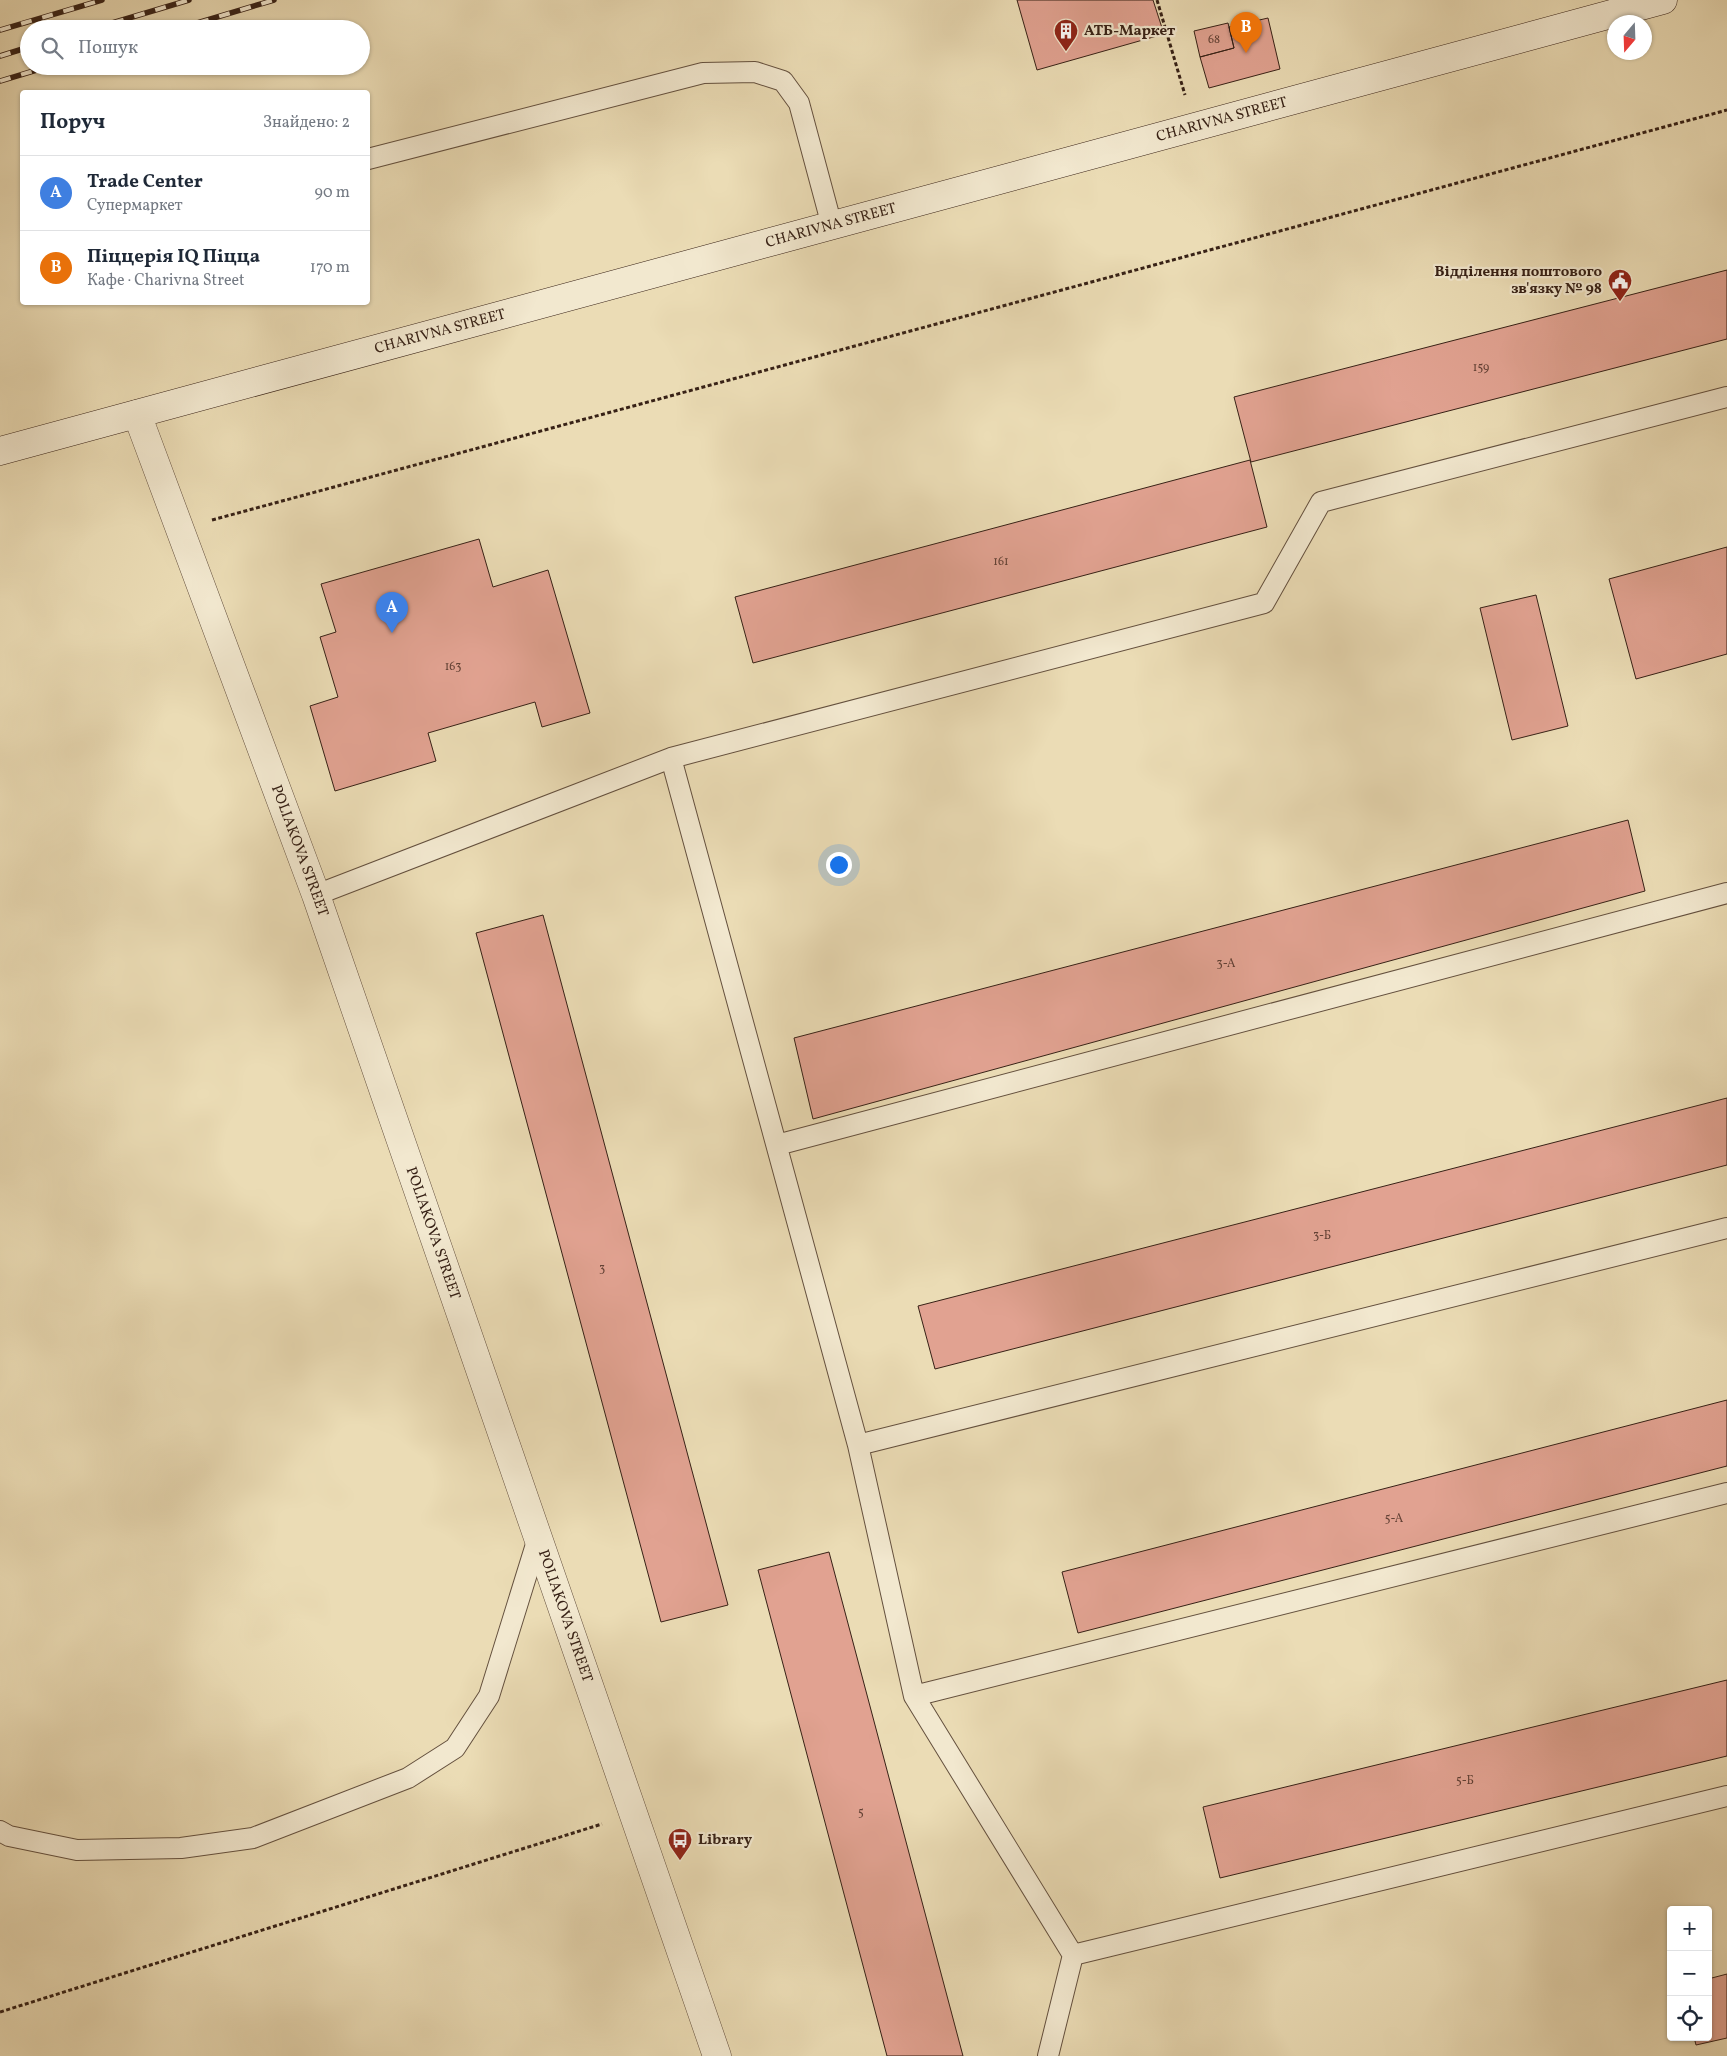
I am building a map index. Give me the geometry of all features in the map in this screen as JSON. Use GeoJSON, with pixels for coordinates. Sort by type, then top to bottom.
{"type":"FeatureCollection","features":[{"type":"Feature","properties":{"kind":"street","name":"CHARIVNA STREET"},"geometry":{"type":"LineString","coordinates":[[0,451],[1664,0]]}},
{"type":"Feature","properties":{"kind":"street","name":"POLIAKOVA STREET"},"geometry":{"type":"LineString","coordinates":[[137,414],[316,895],[716,2056]]}},
{"type":"Feature","properties":{"kind":"lane"},"geometry":{"type":"LineString","coordinates":[[370,159],[703,73],[755,72],[782,81],[799,103],[832,226]]}},
{"type":"Feature","properties":{"kind":"lane"},"geometry":{"type":"LineString","coordinates":[[316,895],[672,758],[1264,603],[1322,502],[1727,397]]}},
{"type":"Feature","properties":{"kind":"lane"},"geometry":{"type":"LineString","coordinates":[[672,758],[858,1445],[914,1696],[1073,1955],[1048,2056]]}},
{"type":"Feature","properties":{"kind":"lane"},"geometry":{"type":"LineString","coordinates":[[777,1145],[1727,894]]}},
{"type":"Feature","properties":{"kind":"lane"},"geometry":{"type":"LineString","coordinates":[[858,1445],[1727,1228]]}},
{"type":"Feature","properties":{"kind":"lane"},"geometry":{"type":"LineString","coordinates":[[914,1696],[1727,1493]]}},
{"type":"Feature","properties":{"kind":"lane"},"geometry":{"type":"LineString","coordinates":[[0,1831],[9,1836],[77,1850],[181,1848],[253,1838],[408,1778],[455,1748],[489,1696],[538,1538]]}},
{"type":"Feature","properties":{"kind":"lane"},"geometry":{"type":"LineString","coordinates":[[1073,1955],[1727,1796]]}},
{"type":"Feature","properties":{"kind":"path"},"geometry":{"type":"LineString","coordinates":[[1157,0],[1195,128]]}},
{"type":"Feature","properties":{"kind":"path"},"geometry":{"type":"LineString","coordinates":[[180,529],[1727,110]]}},
{"type":"Feature","properties":{"kind":"path"},"geometry":{"type":"LineString","coordinates":[[0,2012],[633,1814]]}},
{"type":"Feature","properties":{"kind":"building","name":"АТБ-Маркет"},"geometry":{"type":"Polygon","coordinates":[[[1017,0],[1153,0],[1164,34],[1037,70],[1017,0]]]}},
{"type":"Feature","properties":{"kind":"building"},"geometry":{"type":"Polygon","coordinates":[[[1268,18],[1280,69],[1209,88],[1200,57],[1234,48],[1229,27],[1268,18]]]}},
{"type":"Feature","properties":{"kind":"building"},"geometry":{"type":"Polygon","coordinates":[[[1228,23],[1234,48],[1200,57],[1194,31],[1228,23]]]}},
{"type":"Feature","properties":{"kind":"building"},"geometry":{"type":"Polygon","coordinates":[[[1727,270],[1727,339],[1251,462],[1234,397],[1727,270]]]}},
{"type":"Feature","properties":{"kind":"building"},"geometry":{"type":"Polygon","coordinates":[[[1250,460],[1267,527],[753,663],[735,597],[1250,460]]]}},
{"type":"Feature","properties":{"kind":"building"},"geometry":{"type":"Polygon","coordinates":[[[479,539],[493,587],[548,570],[590,713],[542,727],[535,702],[428,733],[436,761],[335,791],[310,706],[338,697],[320,637],[336,632],[321,584],[479,539]]]}},
{"type":"Feature","properties":{"kind":"building"},"geometry":{"type":"Polygon","coordinates":[[[1727,547],[1727,654],[1636,679],[1609,579],[1727,547]]]}},
{"type":"Feature","properties":{"kind":"building"},"geometry":{"type":"Polygon","coordinates":[[[1536,595],[1568,726],[1512,740],[1480,608],[1536,595]]]}},
{"type":"Feature","properties":{"kind":"building"},"geometry":{"type":"Polygon","coordinates":[[[1628,820],[1645,891],[813,1119],[794,1038],[1628,820]]]}},
{"type":"Feature","properties":{"kind":"building"},"geometry":{"type":"Polygon","coordinates":[[[543,915],[728,1605],[661,1622],[476,933],[543,915]]]}},
{"type":"Feature","properties":{"kind":"building"},"geometry":{"type":"Polygon","coordinates":[[[1727,1098],[1727,1165],[935,1369],[918,1306],[1727,1098]]]}},
{"type":"Feature","properties":{"kind":"building"},"geometry":{"type":"Polygon","coordinates":[[[1727,1400],[1727,1466],[1078,1633],[1062,1572],[1727,1400]]]}},
{"type":"Feature","properties":{"kind":"building"},"geometry":{"type":"Polygon","coordinates":[[[829,1552],[963,2056],[887,2056],[758,1570],[829,1552]]]}},
{"type":"Feature","properties":{"kind":"building"},"geometry":{"type":"Polygon","coordinates":[[[1727,1680],[1727,1756],[1220,1878],[1203,1807],[1727,1680]]]}},
{"type":"Feature","properties":{"kind":"building"},"geometry":{"type":"Polygon","coordinates":[[[1727,1974],[1727,2038],[1696,2045],[1695,2041],[1712,2041],[1712,1978],[1727,1974]]]}},
{"type":"Feature","properties":{"kind":"railway"},"geometry":{"type":"LineString","coordinates":[[34,20],[102,0]]}},
{"type":"Feature","properties":{"kind":"railway"},"geometry":{"type":"LineString","coordinates":[[122,20],[189,0]]}},
{"type":"Feature","properties":{"kind":"railway"},"geometry":{"type":"LineString","coordinates":[[207,20],[274,0]]}},
{"type":"Feature","properties":{"kind":"railway"},"geometry":{"type":"LineString","coordinates":[[0,30],[20,24]]}},
{"type":"Feature","properties":{"kind":"railway"},"geometry":{"type":"LineString","coordinates":[[0,56],[20,50]]}},
{"type":"Feature","properties":{"kind":"railway"},"geometry":{"type":"LineString","coordinates":[[0,81],[20,75]]}},
{"type":"Feature","properties":{"kind":"place","name":"АТБ-Маркет"},"geometry":{"type":"Point","coordinates":[1066,52]}},
{"type":"Feature","properties":{"kind":"place","name":"Піццерія IQ Піцца"},"geometry":{"type":"Point","coordinates":[1246,53]}},
{"type":"Feature","properties":{"kind":"place","name":"Відділення поштового зв'язку № 98"},"geometry":{"type":"Point","coordinates":[1620,302]}},
{"type":"Feature","properties":{"kind":"place","name":"Trade Center"},"geometry":{"type":"Point","coordinates":[392,633]}},
{"type":"Feature","properties":{"kind":"place","name":"Library"},"geometry":{"type":"Point","coordinates":[680,1861]}}]}
